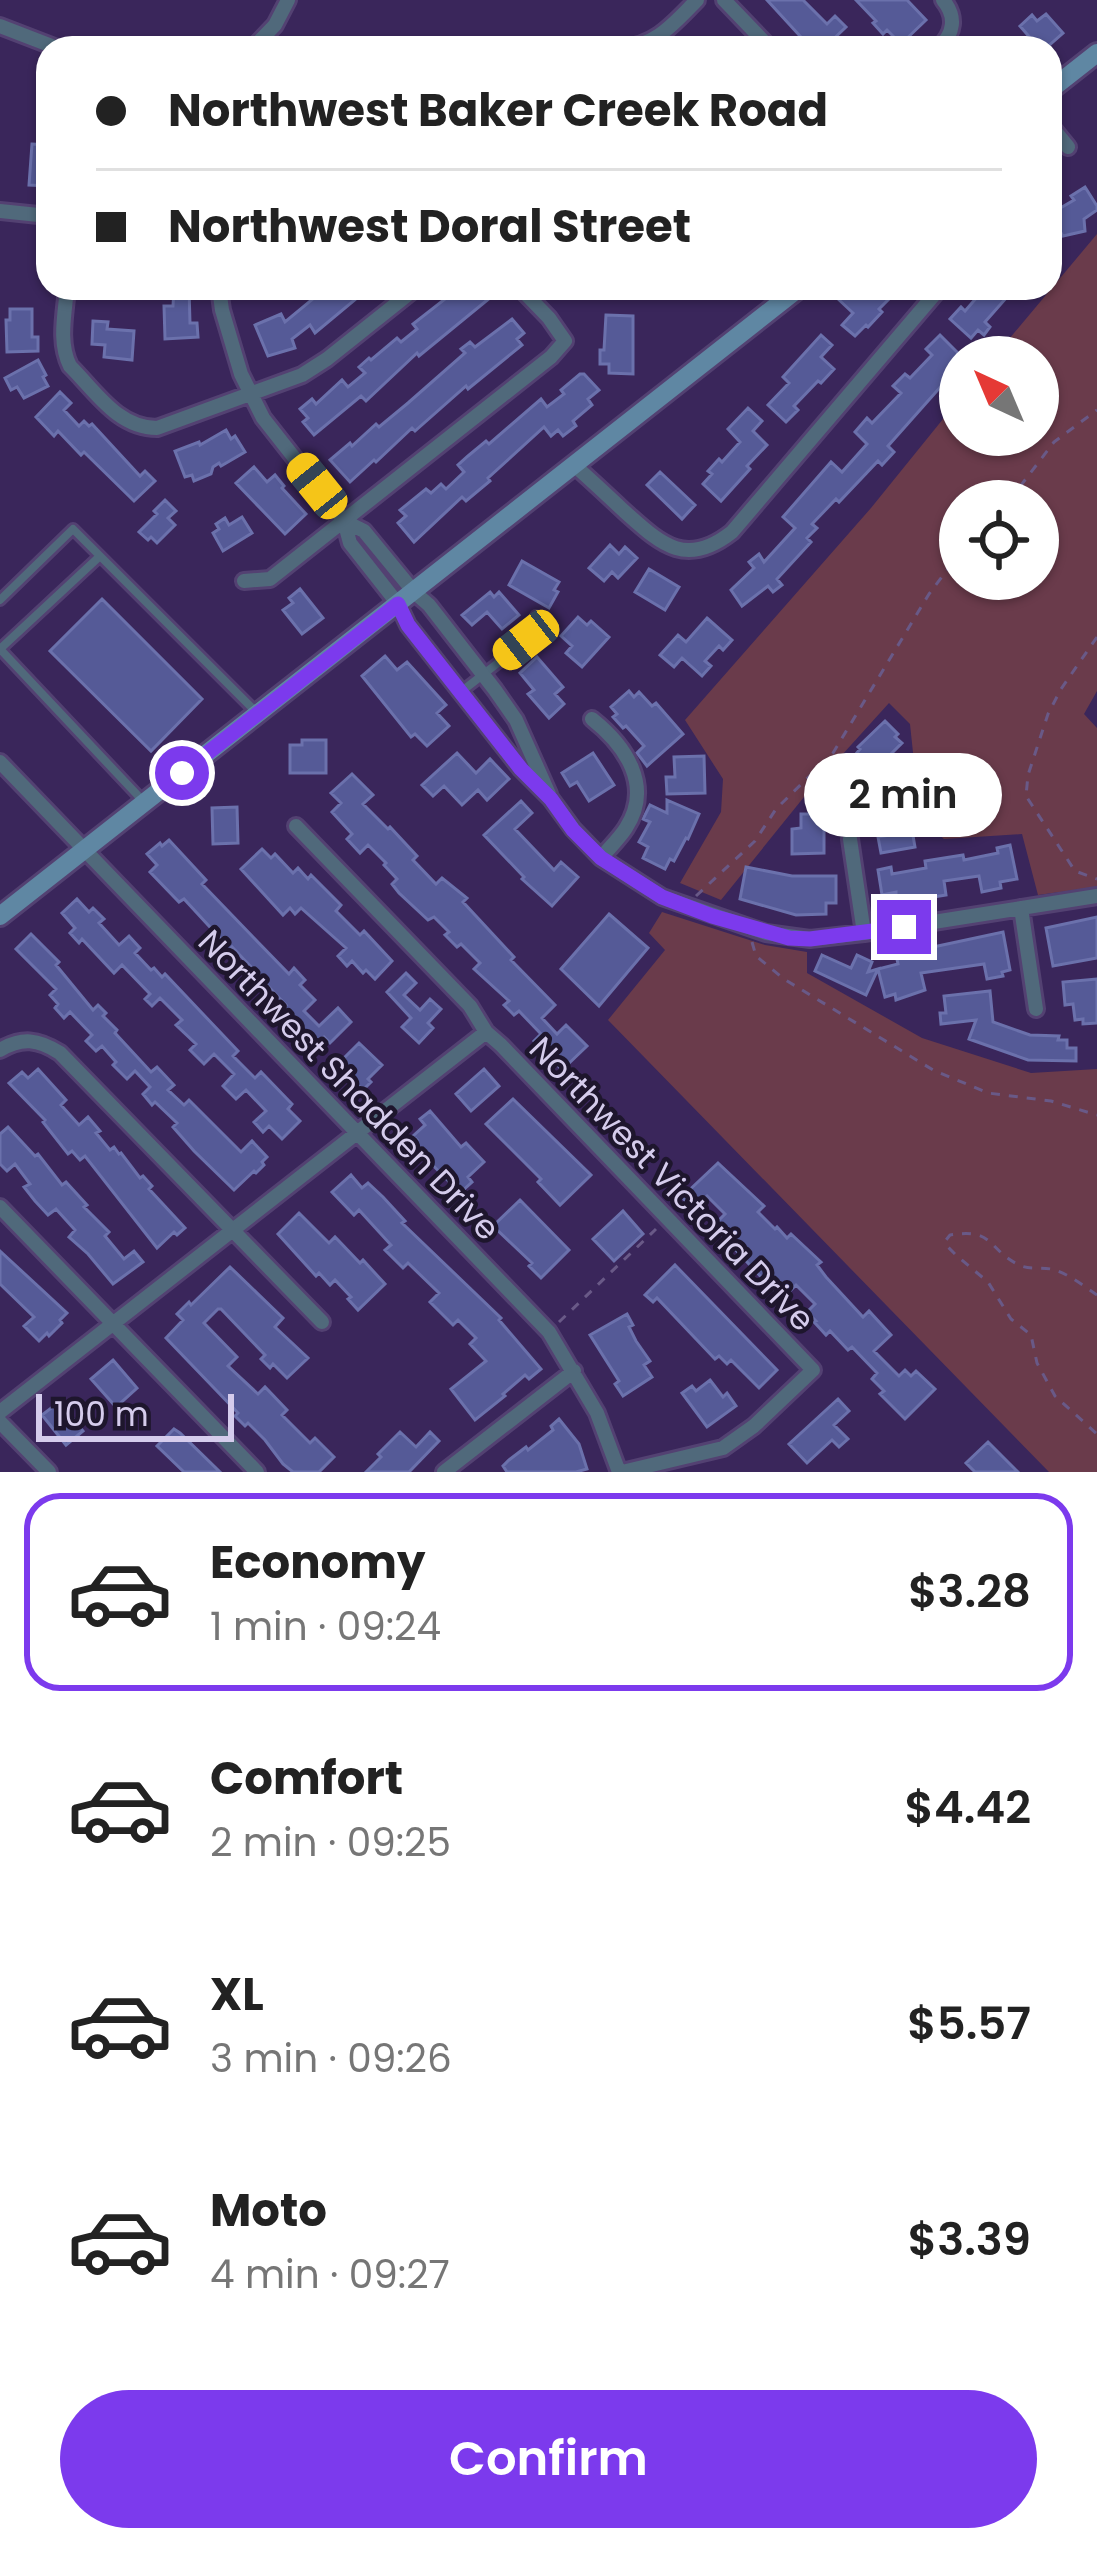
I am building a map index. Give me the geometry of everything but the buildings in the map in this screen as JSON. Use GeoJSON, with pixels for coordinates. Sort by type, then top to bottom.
{"type":"FeatureCollection","features":[{"type":"Feature","properties":{"kind":"main road"},"geometry":{"type":"LineString","coordinates":[[1062,81],[1097,53]]}},
{"type":"Feature","properties":{"kind":"main road"},"geometry":{"type":"LineString","coordinates":[[0,916],[784,300]]}},
{"type":"Feature","properties":{"kind":"street"},"geometry":{"type":"LineString","coordinates":[[265,36],[288,0]]}},
{"type":"Feature","properties":{"kind":"street"},"geometry":{"type":"LineString","coordinates":[[660,36],[697,0]]}},
{"type":"Feature","properties":{"kind":"street"},"geometry":{"type":"LineString","coordinates":[[724,0],[758,36]]}},
{"type":"Feature","properties":{"kind":"street"},"geometry":{"type":"LineString","coordinates":[[943,0],[953,16],[947,36]]}},
{"type":"Feature","properties":{"kind":"street"},"geometry":{"type":"LineString","coordinates":[[0,26],[36,40]]}},
{"type":"Feature","properties":{"kind":"street"},"geometry":{"type":"LineString","coordinates":[[1062,140],[1068,147]]}},
{"type":"Feature","properties":{"kind":"street"},"geometry":{"type":"LineString","coordinates":[[0,211],[36,215]]}},
{"type":"Feature","properties":{"kind":"street"},"geometry":{"type":"LineString","coordinates":[[66,300],[66,359],[128,422],[157,428],[313,369],[401,300]]}},
{"type":"Feature","properties":{"kind":"street"},"geometry":{"type":"LineString","coordinates":[[220,300],[250,393],[263,418],[344,520],[364,531],[406,598],[408,625],[521,769],[601,858],[662,897],[789,938],[864,934],[1097,896]]}},
{"type":"Feature","properties":{"kind":"street"},"geometry":{"type":"LineString","coordinates":[[244,581],[270,579],[551,357],[565,340],[532,300]]}},
{"type":"Feature","properties":{"kind":"street"},"geometry":{"type":"LineString","coordinates":[[574,465],[659,542],[683,550],[722,541],[930,300]]}},
{"type":"Feature","properties":{"kind":"street"},"geometry":{"type":"LineString","coordinates":[[406,598],[429,605],[516,719],[551,799]]}},
{"type":"Feature","properties":{"kind":"street"},"geometry":{"type":"LineString","coordinates":[[592,719],[628,756],[638,795],[627,826],[601,858]]}},
{"type":"Feature","properties":{"kind":"street","name":"Northwest Shadden Drive"},"geometry":{"type":"LineString","coordinates":[[0,762],[549,1332],[597,1413],[621,1472]]}},
{"type":"Feature","properties":{"kind":"street","name":"Northwest Victoria Drive"},"geometry":{"type":"LineString","coordinates":[[296,826],[470,1006],[486,1032],[813,1370],[754,1426],[723,1448],[621,1472]]}},
{"type":"Feature","properties":{"kind":"street"},"geometry":{"type":"LineString","coordinates":[[850,839],[864,934]]}},
{"type":"Feature","properties":{"kind":"street"},"geometry":{"type":"LineString","coordinates":[[1021,908],[1036,1009]]}},
{"type":"Feature","properties":{"kind":"street"},"geometry":{"type":"LineString","coordinates":[[0,1412],[486,1032]]}},
{"type":"Feature","properties":{"kind":"street"},"geometry":{"type":"LineString","coordinates":[[0,1050],[25,1040],[45,1043],[60,1052],[322,1322]]}},
{"type":"Feature","properties":{"kind":"street"},"geometry":{"type":"LineString","coordinates":[[0,1207],[257,1472]]}},
{"type":"Feature","properties":{"kind":"street"},"geometry":{"type":"LineString","coordinates":[[444,1472],[574,1371]]}},
{"type":"Feature","properties":{"kind":"street"},"geometry":{"type":"LineString","coordinates":[[0,1422],[49,1472]]}},
{"type":"Feature","properties":{"kind":"lane"},"geometry":{"type":"LineString","coordinates":[[0,599],[73,530],[258,714]]}},
{"type":"Feature","properties":{"kind":"lane"},"geometry":{"type":"LineString","coordinates":[[100,556],[0,649],[145,803]]}},
{"type":"Feature","properties":{"kind":"lane"},"geometry":{"type":"LineString","coordinates":[[460,692],[526,640],[536,616]]}},
{"type":"Feature","properties":{"kind":"path"},"geometry":{"type":"LineString","coordinates":[[1025,480],[1054,442],[1097,410]]}},
{"type":"Feature","properties":{"kind":"path"},"geometry":{"type":"LineString","coordinates":[[688,906],[755,841],[776,809],[832,754],[939,581]]}},
{"type":"Feature","properties":{"kind":"path"},"geometry":{"type":"LineString","coordinates":[[1097,637],[1048,714],[1026,796],[1075,871],[1097,879]]}},
{"type":"Feature","properties":{"kind":"path"},"geometry":{"type":"LineString","coordinates":[[752,928],[756,956],[767,967],[933,1070],[988,1094],[1052,1101],[1097,1115]]}},
{"type":"Feature","properties":{"kind":"path"},"geometry":{"type":"LineString","coordinates":[[549,1332],[667,1220]]}},
{"type":"Feature","properties":{"kind":"path"},"geometry":{"type":"LineString","coordinates":[[1097,1295],[1055,1270],[1012,1262],[987,1238],[950,1235],[946,1240],[988,1282],[1010,1319],[1031,1336],[1037,1363],[1055,1396],[1097,1434]]}},
{"type":"Feature","properties":{"kind":"shaded area"},"geometry":{"type":"Polygon","coordinates":[[[1097,234],[1097,691],[1084,714],[1097,728],[1097,887],[1038,895],[1022,834],[944,839],[928,825],[918,800],[910,724],[889,703],[804,797],[721,900],[680,883],[721,812],[723,779],[685,720],[939,424],[939,456],[1059,456],[1059,336],[1012,336],[1042,300],[1062,300],[1062,276],[1097,234]]]}},
{"type":"Feature","properties":{"kind":"shaded area"},"geometry":{"type":"Polygon","coordinates":[[[662,912],[765,945],[807,952],[807,973],[922,1038],[1031,1073],[1097,1069],[1097,1472],[1049,1472],[608,1020],[665,950],[649,933],[662,912]]]}},
{"type":"Feature","properties":{"kind":"route"},"geometry":{"type":"LineString","coordinates":[[182,773],[398,604],[408,625],[521,769],[573,830],[618,870],[662,897],[789,938],[904,927]]}}]}
